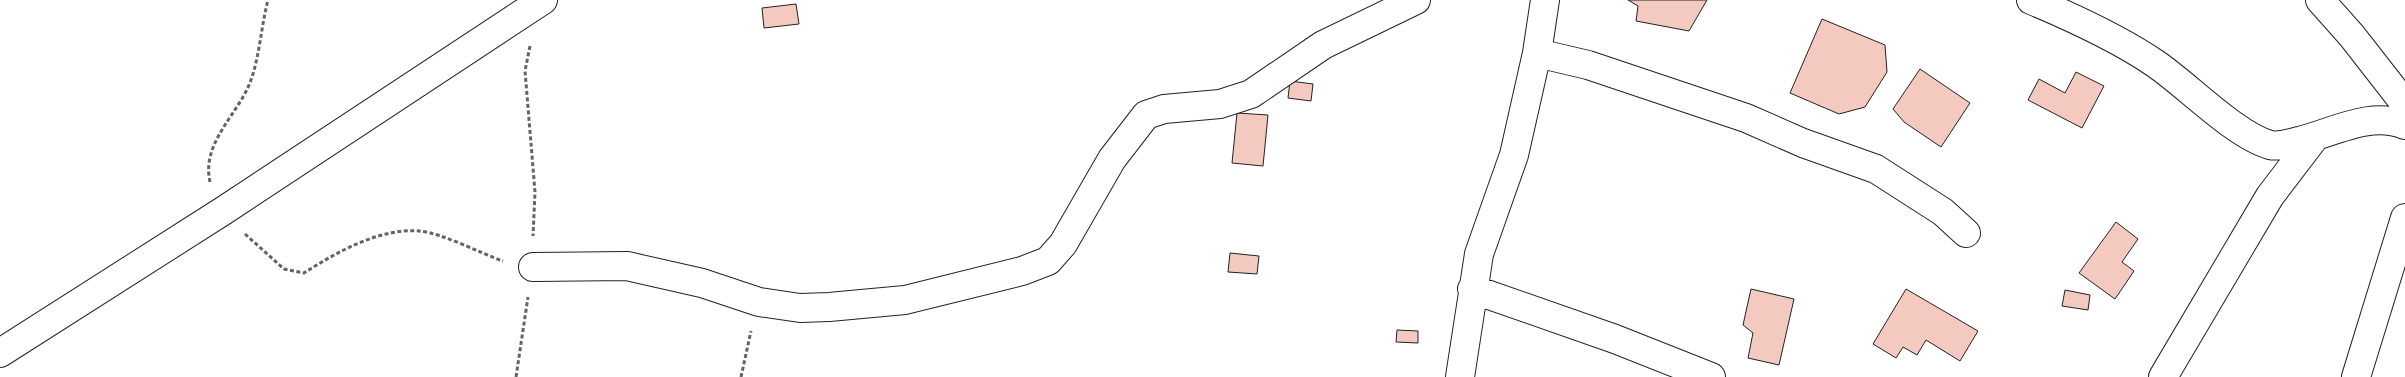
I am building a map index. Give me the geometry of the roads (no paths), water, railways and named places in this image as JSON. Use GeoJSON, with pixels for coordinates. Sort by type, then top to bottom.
{"type":"FeatureCollection","features":[{"type":"Feature","properties":{"kind":"street"},"geometry":{"type":"LineString","coordinates":[[533,267],[627,266],[702,283],[759,302],[800,308],[830,308],[905,300],[1022,271],[1048,261],[1062,244],[1112,159],[1146,115],[1164,109],[1220,104],[1251,94],[1323,44],[1416,0]]}},
{"type":"Feature","properties":{"kind":"street"},"geometry":{"type":"LineString","coordinates":[[1460,377],[1472,289],[1479,254],[1514,155],[1537,52],[1545,0]]}},
{"type":"Feature","properties":{"kind":"street"},"geometry":{"type":"LineString","coordinates":[[2031,0],[2077,19],[2155,63],[2242,132],[2272,146],[2285,145],[2315,137],[2372,119],[2391,119],[2405,125]]}},
{"type":"Feature","properties":{"kind":"street"},"geometry":{"type":"LineString","coordinates":[[2320,0],[2352,36],[2405,104]]}},
{"type":"Feature","properties":{"kind":"street"},"geometry":{"type":"LineString","coordinates":[[0,352],[223,211],[540,2]]}},
{"type":"Feature","properties":{"kind":"street"},"geometry":{"type":"LineString","coordinates":[[1537,52],[1588,65],[1746,118],[1803,143],[1876,169],[1943,212],[1966,233]]}},
{"type":"Feature","properties":{"kind":"street"},"geometry":{"type":"LineString","coordinates":[[2163,377],[2270,196],[2315,137]]}},
{"type":"Feature","properties":{"kind":"street"},"geometry":{"type":"LineString","coordinates":[[2356,377],[2405,218]]}},
{"type":"Feature","properties":{"kind":"street"},"geometry":{"type":"LineString","coordinates":[[1472,289],[1530,308],[1711,377]]}}]}
